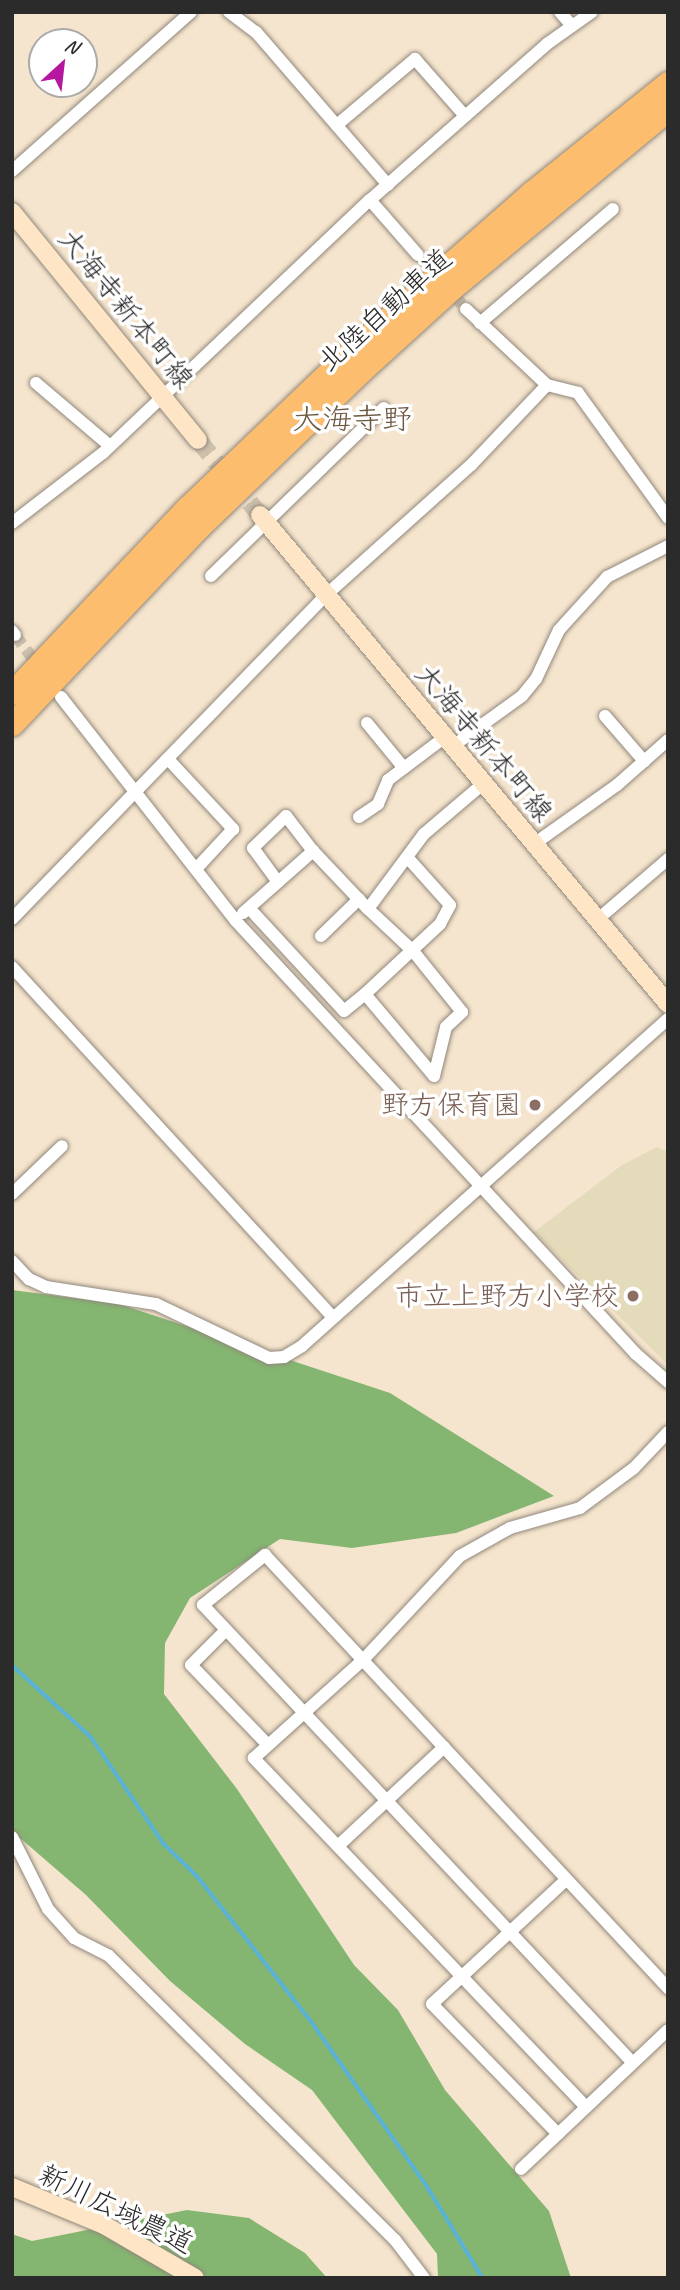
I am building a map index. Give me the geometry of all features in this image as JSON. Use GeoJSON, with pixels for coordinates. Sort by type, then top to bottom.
{"type":"FeatureCollection","features":[{"type":"Feature","properties":{"kind":"highway","name":"北陸自動車道"},"geometry":{"type":"LineString","coordinates":[[12,693],[188,507],[350,352],[531,193],[668,83]]}},
{"type":"Feature","properties":{"kind":"highway","name":"北陸自動車道"},"geometry":{"type":"LineString","coordinates":[[12,724],[199,527],[362,370],[512,237],[668,109]]}},
{"type":"Feature","properties":{"kind":"main road","name":"大海寺新本町線"},"geometry":{"type":"LineString","coordinates":[[12,212],[198,440]]}},
{"type":"Feature","properties":{"kind":"main road","name":"大海寺新本町線"},"geometry":{"type":"LineString","coordinates":[[262,518],[668,1004]]}},
{"type":"Feature","properties":{"kind":"main road","name":"新川広域農道"},"geometry":{"type":"LineString","coordinates":[[12,2187],[104,2225],[195,2278]]}},
{"type":"Feature","properties":{"kind":"street"},"geometry":{"type":"LineString","coordinates":[[12,171],[191,12]]}},
{"type":"Feature","properties":{"kind":"street"},"geometry":{"type":"LineString","coordinates":[[229,12],[256,32],[388,185]]}},
{"type":"Feature","properties":{"kind":"street"},"geometry":{"type":"LineString","coordinates":[[560,12],[572,26]]}},
{"type":"Feature","properties":{"kind":"street"},"geometry":{"type":"LineString","coordinates":[[12,523],[110,446],[370,200],[572,26],[592,12]]}},
{"type":"Feature","properties":{"kind":"street"},"geometry":{"type":"LineString","coordinates":[[338,124],[415,59],[466,116]]}},
{"type":"Feature","properties":{"kind":"street"},"geometry":{"type":"LineString","coordinates":[[370,200],[418,255]]}},
{"type":"Feature","properties":{"kind":"street"},"geometry":{"type":"LineString","coordinates":[[480,323],[613,209]]}},
{"type":"Feature","properties":{"kind":"street"},"geometry":{"type":"LineString","coordinates":[[466,309],[547,385],[578,393],[668,518]]}},
{"type":"Feature","properties":{"kind":"street"},"geometry":{"type":"LineString","coordinates":[[36,383],[110,446]]}},
{"type":"Feature","properties":{"kind":"street"},"geometry":{"type":"LineString","coordinates":[[12,919],[326,595],[471,465],[547,385]]}},
{"type":"Feature","properties":{"kind":"street"},"geometry":{"type":"LineString","coordinates":[[211,576],[262,518],[384,408]]}},
{"type":"Feature","properties":{"kind":"street"},"geometry":{"type":"LineString","coordinates":[[359,817],[378,804],[388,780],[404,768],[522,696],[536,679],[559,630],[607,577],[668,545]]}},
{"type":"Feature","properties":{"kind":"street"},"geometry":{"type":"LineString","coordinates":[[61,697],[235,920],[636,1354],[668,1382]]}},
{"type":"Feature","properties":{"kind":"street"},"geometry":{"type":"LineString","coordinates":[[605,716],[644,761]]}},
{"type":"Feature","properties":{"kind":"street"},"geometry":{"type":"LineString","coordinates":[[367,723],[404,768]]}},
{"type":"Feature","properties":{"kind":"street"},"geometry":{"type":"LineString","coordinates":[[534,844],[668,740]]}},
{"type":"Feature","properties":{"kind":"street"},"geometry":{"type":"LineString","coordinates":[[167,759],[233,830],[196,869]]}},
{"type":"Feature","properties":{"kind":"street"},"geometry":{"type":"LineString","coordinates":[[321,936],[363,904],[407,857],[424,834],[484,783]]}},
{"type":"Feature","properties":{"kind":"street"},"geometry":{"type":"LineString","coordinates":[[278,882],[253,848],[286,816],[313,851],[363,904],[414,952],[462,1012],[446,1027],[434,1076],[365,994]]}},
{"type":"Feature","properties":{"kind":"street"},"geometry":{"type":"LineString","coordinates":[[235,920],[313,851]]}},
{"type":"Feature","properties":{"kind":"street"},"geometry":{"type":"LineString","coordinates":[[249,908],[344,1011],[414,952],[440,924],[450,905],[407,857]]}},
{"type":"Feature","properties":{"kind":"street"},"geometry":{"type":"LineString","coordinates":[[597,920],[668,859]]}},
{"type":"Feature","properties":{"kind":"street"},"geometry":{"type":"LineString","coordinates":[[12,967],[333,1317]]}},
{"type":"Feature","properties":{"kind":"street"},"geometry":{"type":"LineString","coordinates":[[12,1261],[29,1279],[46,1287],[156,1304],[269,1358],[284,1357],[302,1346],[479,1185],[668,1020]]}},
{"type":"Feature","properties":{"kind":"street"},"geometry":{"type":"LineString","coordinates":[[12,1194],[62,1146]]}},
{"type":"Feature","properties":{"kind":"street"},"geometry":{"type":"LineString","coordinates":[[586,2107],[254,1758],[363,1660],[460,1556],[510,1528],[580,1508],[609,1490],[665,1441]]}},
{"type":"Feature","properties":{"kind":"street"},"geometry":{"type":"LineString","coordinates":[[632,2062],[225,1631],[204,1605],[265,1555],[668,1988]]}},
{"type":"Feature","properties":{"kind":"street"},"geometry":{"type":"LineString","coordinates":[[225,1631],[191,1665],[267,1744]]}},
{"type":"Feature","properties":{"kind":"street"},"geometry":{"type":"LineString","coordinates":[[338,1846],[444,1747]]}},
{"type":"Feature","properties":{"kind":"street"},"geometry":{"type":"LineString","coordinates":[[13,1838],[48,1909],[74,1938],[109,1956],[395,2240],[424,2278]]}},
{"type":"Feature","properties":{"kind":"street"},"geometry":{"type":"LineString","coordinates":[[558,2134],[432,2004],[566,1880]]}},
{"type":"Feature","properties":{"kind":"street"},"geometry":{"type":"LineString","coordinates":[[521,2169],[668,2031]]}},
{"type":"Feature","properties":{"kind":"shaded area","name":"市立上野方小学校"},"geometry":{"type":"Polygon","coordinates":[[[657,1147],[668,1152],[668,1365],[534,1232],[622,1165],[657,1147]]]}},
{"type":"Feature","properties":{"kind":"green space"},"geometry":{"type":"Polygon","coordinates":[[[12,1290],[119,1304],[390,1393],[554,1496],[456,1533],[352,1548],[280,1539],[190,1598],[165,1643],[164,1694],[237,1789],[354,1965],[398,2010],[445,2090],[549,2211],[571,2278],[438,2278],[437,2254],[312,2090],[245,2044],[170,1981],[86,1895],[12,1831],[12,1290]]]}},
{"type":"Feature","properties":{"kind":"green space"},"geometry":{"type":"Polygon","coordinates":[[[187,2210],[249,2218],[305,2253],[327,2278],[12,2278],[12,2234],[32,2241],[187,2210]]]}},
{"type":"Feature","properties":{"kind":"waterway"},"geometry":{"type":"LineString","coordinates":[[12,1665],[91,1737],[164,1844],[198,1877],[311,2021],[427,2186],[483,2278]]}},
{"type":"Feature","properties":{"kind":"tunnel"},"geometry":{"type":"LineString","coordinates":[[418,255],[466,309]]}},
{"type":"Feature","properties":{"kind":"tunnel"},"geometry":{"type":"LineString","coordinates":[[198,440],[260,515]]}},
{"type":"Feature","properties":{"kind":"tunnel"},"geometry":{"type":"LineString","coordinates":[[15,635],[40,668]]}},
{"type":"Feature","properties":{"kind":"place","name":"野方保育園"},"geometry":{"type":"Point","coordinates":[535,1105]}},
{"type":"Feature","properties":{"kind":"place","name":"市立上野方小学校"},"geometry":{"type":"Point","coordinates":[633,1296]}},
{"type":"Feature","properties":{"kind":"district","name":"大海寺野"},"geometry":{"type":"Point","coordinates":[352,419]}}]}
